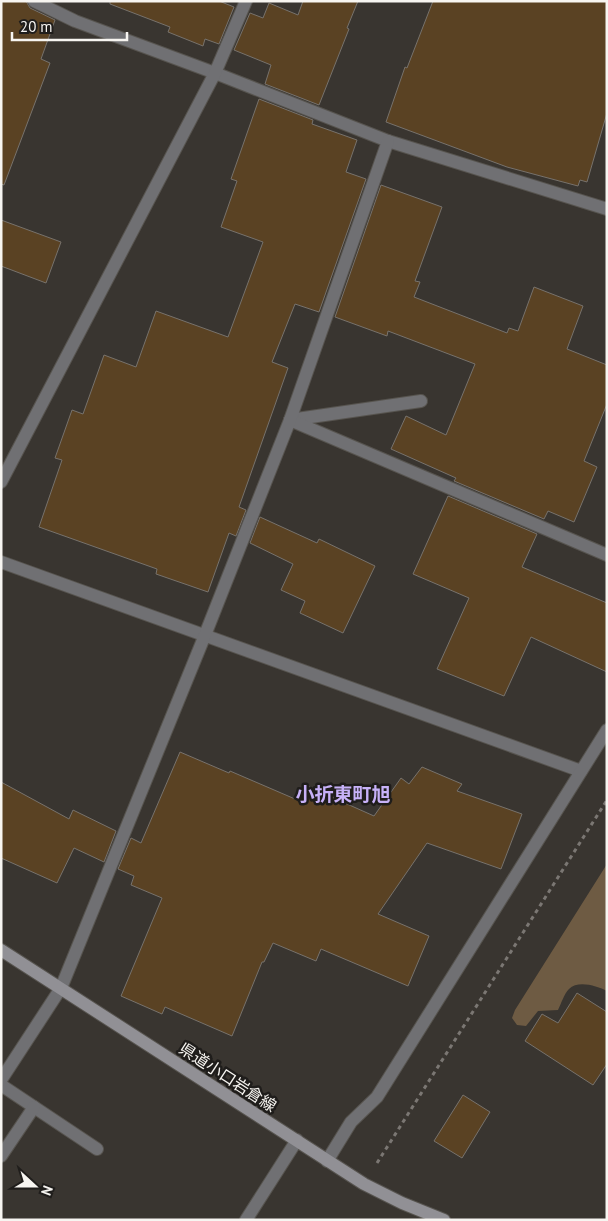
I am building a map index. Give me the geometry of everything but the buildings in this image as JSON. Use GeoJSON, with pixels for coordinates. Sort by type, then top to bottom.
{"type":"FeatureCollection","features":[{"type":"Feature","properties":{"kind":"main road","name":"県道小口岩倉線"},"geometry":{"type":"LineString","coordinates":[[1,950],[297,1140],[327,1162],[364,1184],[402,1203],[444,1220]]}},
{"type":"Feature","properties":{"kind":"street"},"geometry":{"type":"LineString","coordinates":[[34,1],[75,21],[216,73],[388,141],[607,208]]}},
{"type":"Feature","properties":{"kind":"street"},"geometry":{"type":"LineString","coordinates":[[1,482],[216,73],[246,1]]}},
{"type":"Feature","properties":{"kind":"street"},"geometry":{"type":"LineString","coordinates":[[1,1080],[61,988],[205,635],[290,420],[388,141]]}},
{"type":"Feature","properties":{"kind":"street"},"geometry":{"type":"LineString","coordinates":[[290,420],[421,401]]}},
{"type":"Feature","properties":{"kind":"street"},"geometry":{"type":"LineString","coordinates":[[290,420],[607,556]]}},
{"type":"Feature","properties":{"kind":"street"},"geometry":{"type":"LineString","coordinates":[[1,562],[581,771]]}},
{"type":"Feature","properties":{"kind":"street"},"geometry":{"type":"LineString","coordinates":[[327,1162],[351,1122],[377,1097],[607,730]]}},
{"type":"Feature","properties":{"kind":"street"},"geometry":{"type":"LineString","coordinates":[[1,1084],[98,1149]]}},
{"type":"Feature","properties":{"kind":"street"},"geometry":{"type":"LineString","coordinates":[[1,1156],[34,1107]]}},
{"type":"Feature","properties":{"kind":"street"},"geometry":{"type":"LineString","coordinates":[[246,1220],[297,1140]]}},
{"type":"Feature","properties":{"kind":"path"},"geometry":{"type":"LineString","coordinates":[[364,1184],[607,800]]}},
{"type":"Feature","properties":{"kind":"shaded area"},"geometry":{"type":"Polygon","coordinates":[[[607,864],[607,991],[582,984],[573,986],[569,989],[558,1010],[538,1011],[526,1026],[517,1025],[512,1018],[515,1010],[607,864]]]}},
{"type":"Feature","properties":{"kind":"district","name":"小折東町旭"},"geometry":{"type":"Point","coordinates":[343,794]}}]}
